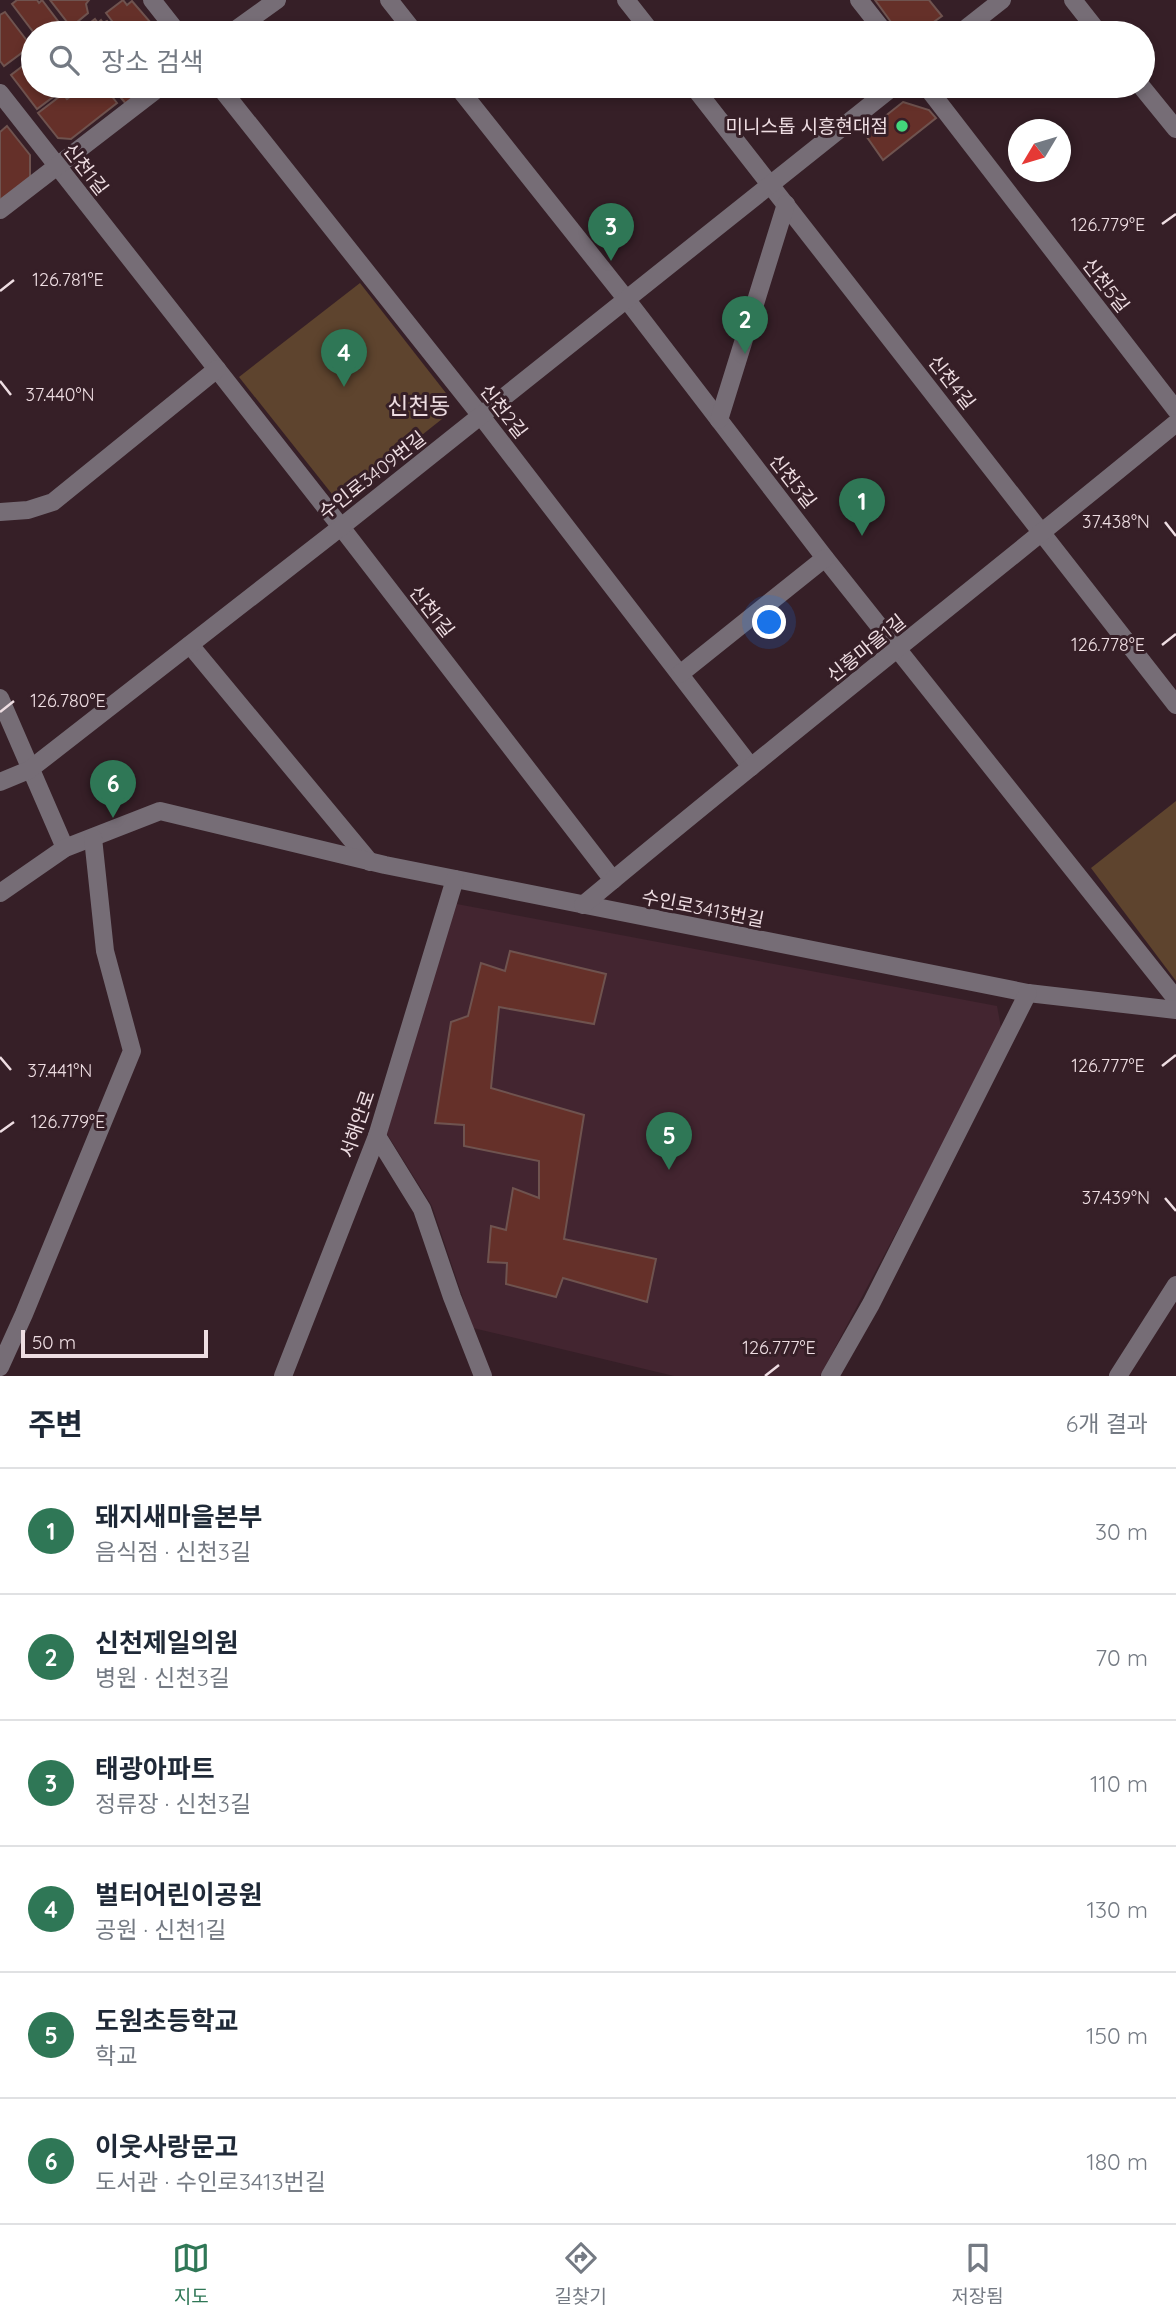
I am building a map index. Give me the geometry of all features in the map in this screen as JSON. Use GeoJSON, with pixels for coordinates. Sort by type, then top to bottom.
{"type":"FeatureCollection","features":[{"type":"Feature","properties":{"kind":"street"},"geometry":{"type":"LineString","coordinates":[[152,0],[169,21]]}},
{"type":"Feature","properties":{"kind":"street"},"geometry":{"type":"LineString","coordinates":[[248,21],[277,0]]}},
{"type":"Feature","properties":{"kind":"street"},"geometry":{"type":"LineString","coordinates":[[389,0],[406,21]]}},
{"type":"Feature","properties":{"kind":"street"},"geometry":{"type":"LineString","coordinates":[[626,0],[643,21]]}},
{"type":"Feature","properties":{"kind":"street"},"geometry":{"type":"LineString","coordinates":[[859,0],[876,21]]}},
{"type":"Feature","properties":{"kind":"street"},"geometry":{"type":"LineString","coordinates":[[975,21],[1002,0]]}},
{"type":"Feature","properties":{"kind":"street"},"geometry":{"type":"LineString","coordinates":[[1073,0],[1090,21]]}},
{"type":"Feature","properties":{"kind":"street","name":"신천1길"},"geometry":{"type":"LineString","coordinates":[[0,93],[341,527],[613,880]]}},
{"type":"Feature","properties":{"kind":"street"},"geometry":{"type":"LineString","coordinates":[[0,210],[145,98]]}},
{"type":"Feature","properties":{"kind":"street","name":"신천2길"},"geometry":{"type":"LineString","coordinates":[[229,98],[481,415],[751,767]]}},
{"type":"Feature","properties":{"kind":"street","name":"신천3길"},"geometry":{"type":"LineString","coordinates":[[467,98],[627,300],[825,558],[1176,999]]}},
{"type":"Feature","properties":{"kind":"street","name":"신천4길"},"geometry":{"type":"LineString","coordinates":[[702,98],[1176,705]]}},
{"type":"Feature","properties":{"kind":"street","name":"수인로3409번길"},"geometry":{"type":"LineString","coordinates":[[0,782],[29,769],[190,645],[879,98]]}},
{"type":"Feature","properties":{"kind":"street","name":"신천5길"},"geometry":{"type":"LineString","coordinates":[[935,98],[1176,410]]}},
{"type":"Feature","properties":{"kind":"street"},"geometry":{"type":"LineString","coordinates":[[1151,98],[1176,129]]}},
{"type":"Feature","properties":{"kind":"street"},"geometry":{"type":"LineString","coordinates":[[719,420],[786,204]]}},
{"type":"Feature","properties":{"kind":"street"},"geometry":{"type":"LineString","coordinates":[[0,512],[28,510],[52,502],[217,369]]}},
{"type":"Feature","properties":{"kind":"street","name":"신흥마을1길"},"geometry":{"type":"LineString","coordinates":[[583,905],[1176,423]]}},
{"type":"Feature","properties":{"kind":"street"},"geometry":{"type":"LineString","coordinates":[[680,674],[825,558]]}},
{"type":"Feature","properties":{"kind":"street"},"geometry":{"type":"LineString","coordinates":[[190,645],[370,862]]}},
{"type":"Feature","properties":{"kind":"street"},"geometry":{"type":"LineString","coordinates":[[0,698],[65,848]]}},
{"type":"Feature","properties":{"kind":"street","name":"수인로3413번길"},"geometry":{"type":"LineString","coordinates":[[0,893],[65,848],[160,811],[455,880],[1028,993],[1176,1010]]}},
{"type":"Feature","properties":{"kind":"street"},"geometry":{"type":"LineString","coordinates":[[0,1367],[132,1051],[104,951],[93,838]]}},
{"type":"Feature","properties":{"kind":"street","name":"서해안로"},"geometry":{"type":"LineString","coordinates":[[283,1376],[377,1136],[455,880]]}},
{"type":"Feature","properties":{"kind":"street"},"geometry":{"type":"LineString","coordinates":[[830,1376],[871,1304],[1028,993]]}},
{"type":"Feature","properties":{"kind":"street"},"geometry":{"type":"LineString","coordinates":[[377,1136],[422,1209],[483,1376]]}},
{"type":"Feature","properties":{"kind":"street"},"geometry":{"type":"LineString","coordinates":[[1118,1376],[1176,1285]]}},
{"type":"Feature","properties":{"kind":"shaded area"},"geometry":{"type":"Polygon","coordinates":[[[360,283],[449,397],[447,415],[348,494],[332,494],[239,377],[360,283]]]}},
{"type":"Feature","properties":{"kind":"shaded area"},"geometry":{"type":"Polygon","coordinates":[[[1176,801],[1176,981],[1091,868],[1176,801]]]}},
{"type":"Feature","properties":{"kind":"shaded area"},"geometry":{"type":"Polygon","coordinates":[[[446,902],[997,1006],[1002,1033],[820,1376],[674,1376],[473,1328],[432,1206],[387,1134],[446,902]]]}},
{"type":"Feature","properties":{"kind":"building"},"geometry":{"type":"Polygon","coordinates":[[[17,0],[37,0],[39,3],[42,0],[58,21],[25,21],[12,4],[17,0]]]}},
{"type":"Feature","properties":{"kind":"building"},"geometry":{"type":"Polygon","coordinates":[[[50,0],[89,0],[86,4],[88,13],[78,21],[66,21],[50,0]]]}},
{"type":"Feature","properties":{"kind":"building"},"geometry":{"type":"Polygon","coordinates":[[[123,0],[127,5],[132,1],[149,21],[112,21],[106,13],[123,0]]]}},
{"type":"Feature","properties":{"kind":"building"},"geometry":{"type":"Polygon","coordinates":[[[875,0],[929,0],[942,16],[935,21],[890,21],[875,0]]]}},
{"type":"Feature","properties":{"kind":"building"},"geometry":{"type":"Polygon","coordinates":[[[5,12],[21,33],[21,53],[4,66],[0,61],[0,15],[5,12]]]}},
{"type":"Feature","properties":{"kind":"building"},"geometry":{"type":"Polygon","coordinates":[[[21,67],[21,88],[11,75],[21,67]]]}},
{"type":"Feature","properties":{"kind":"building"},"geometry":{"type":"Polygon","coordinates":[[[29,98],[52,98],[37,109],[29,98]]]}},
{"type":"Feature","properties":{"kind":"building"},"geometry":{"type":"Polygon","coordinates":[[[58,98],[113,98],[117,103],[71,139],[58,138],[38,113],[58,98]]]}},
{"type":"Feature","properties":{"kind":"building"},"geometry":{"type":"Polygon","coordinates":[[[121,98],[136,98],[127,105],[121,98]]]}},
{"type":"Feature","properties":{"kind":"building"},"geometry":{"type":"Polygon","coordinates":[[[903,102],[929,110],[936,118],[883,160],[864,133],[903,102]]]}},
{"type":"Feature","properties":{"kind":"building"},"geometry":{"type":"Polygon","coordinates":[[[7,126],[30,155],[30,180],[0,200],[0,132],[7,126]]]}},
{"type":"Feature","properties":{"kind":"building"},"geometry":{"type":"Polygon","coordinates":[[[510,951],[606,974],[594,1024],[499,1007],[491,1088],[584,1115],[564,1239],[656,1259],[647,1302],[563,1278],[556,1297],[506,1284],[507,1263],[488,1262],[491,1226],[506,1230],[513,1188],[539,1198],[539,1161],[464,1146],[464,1125],[435,1123],[451,1022],[468,1016],[481,963],[505,971],[510,951]]]}},
{"type":"Feature","properties":{"kind":"place","name":"미니스톱 시흥현대점"},"geometry":{"type":"Point","coordinates":[902,126]}},
{"type":"Feature","properties":{"kind":"place","name":"태광아파트"},"geometry":{"type":"Point","coordinates":[611,261]}},
{"type":"Feature","properties":{"kind":"place","name":"신천제일의원"},"geometry":{"type":"Point","coordinates":[745,354]}},
{"type":"Feature","properties":{"kind":"place","name":"벌터어린이공원"},"geometry":{"type":"Point","coordinates":[344,387]}},
{"type":"Feature","properties":{"kind":"place","name":"돼지새마을본부"},"geometry":{"type":"Point","coordinates":[862,536]}},
{"type":"Feature","properties":{"kind":"place","name":"이웃사랑문고"},"geometry":{"type":"Point","coordinates":[113,818]}},
{"type":"Feature","properties":{"kind":"place","name":"도원초등학교"},"geometry":{"type":"Point","coordinates":[669,1170]}},
{"type":"Feature","properties":{"kind":"district","name":"신천동"},"geometry":{"type":"Point","coordinates":[419,405]}}]}
